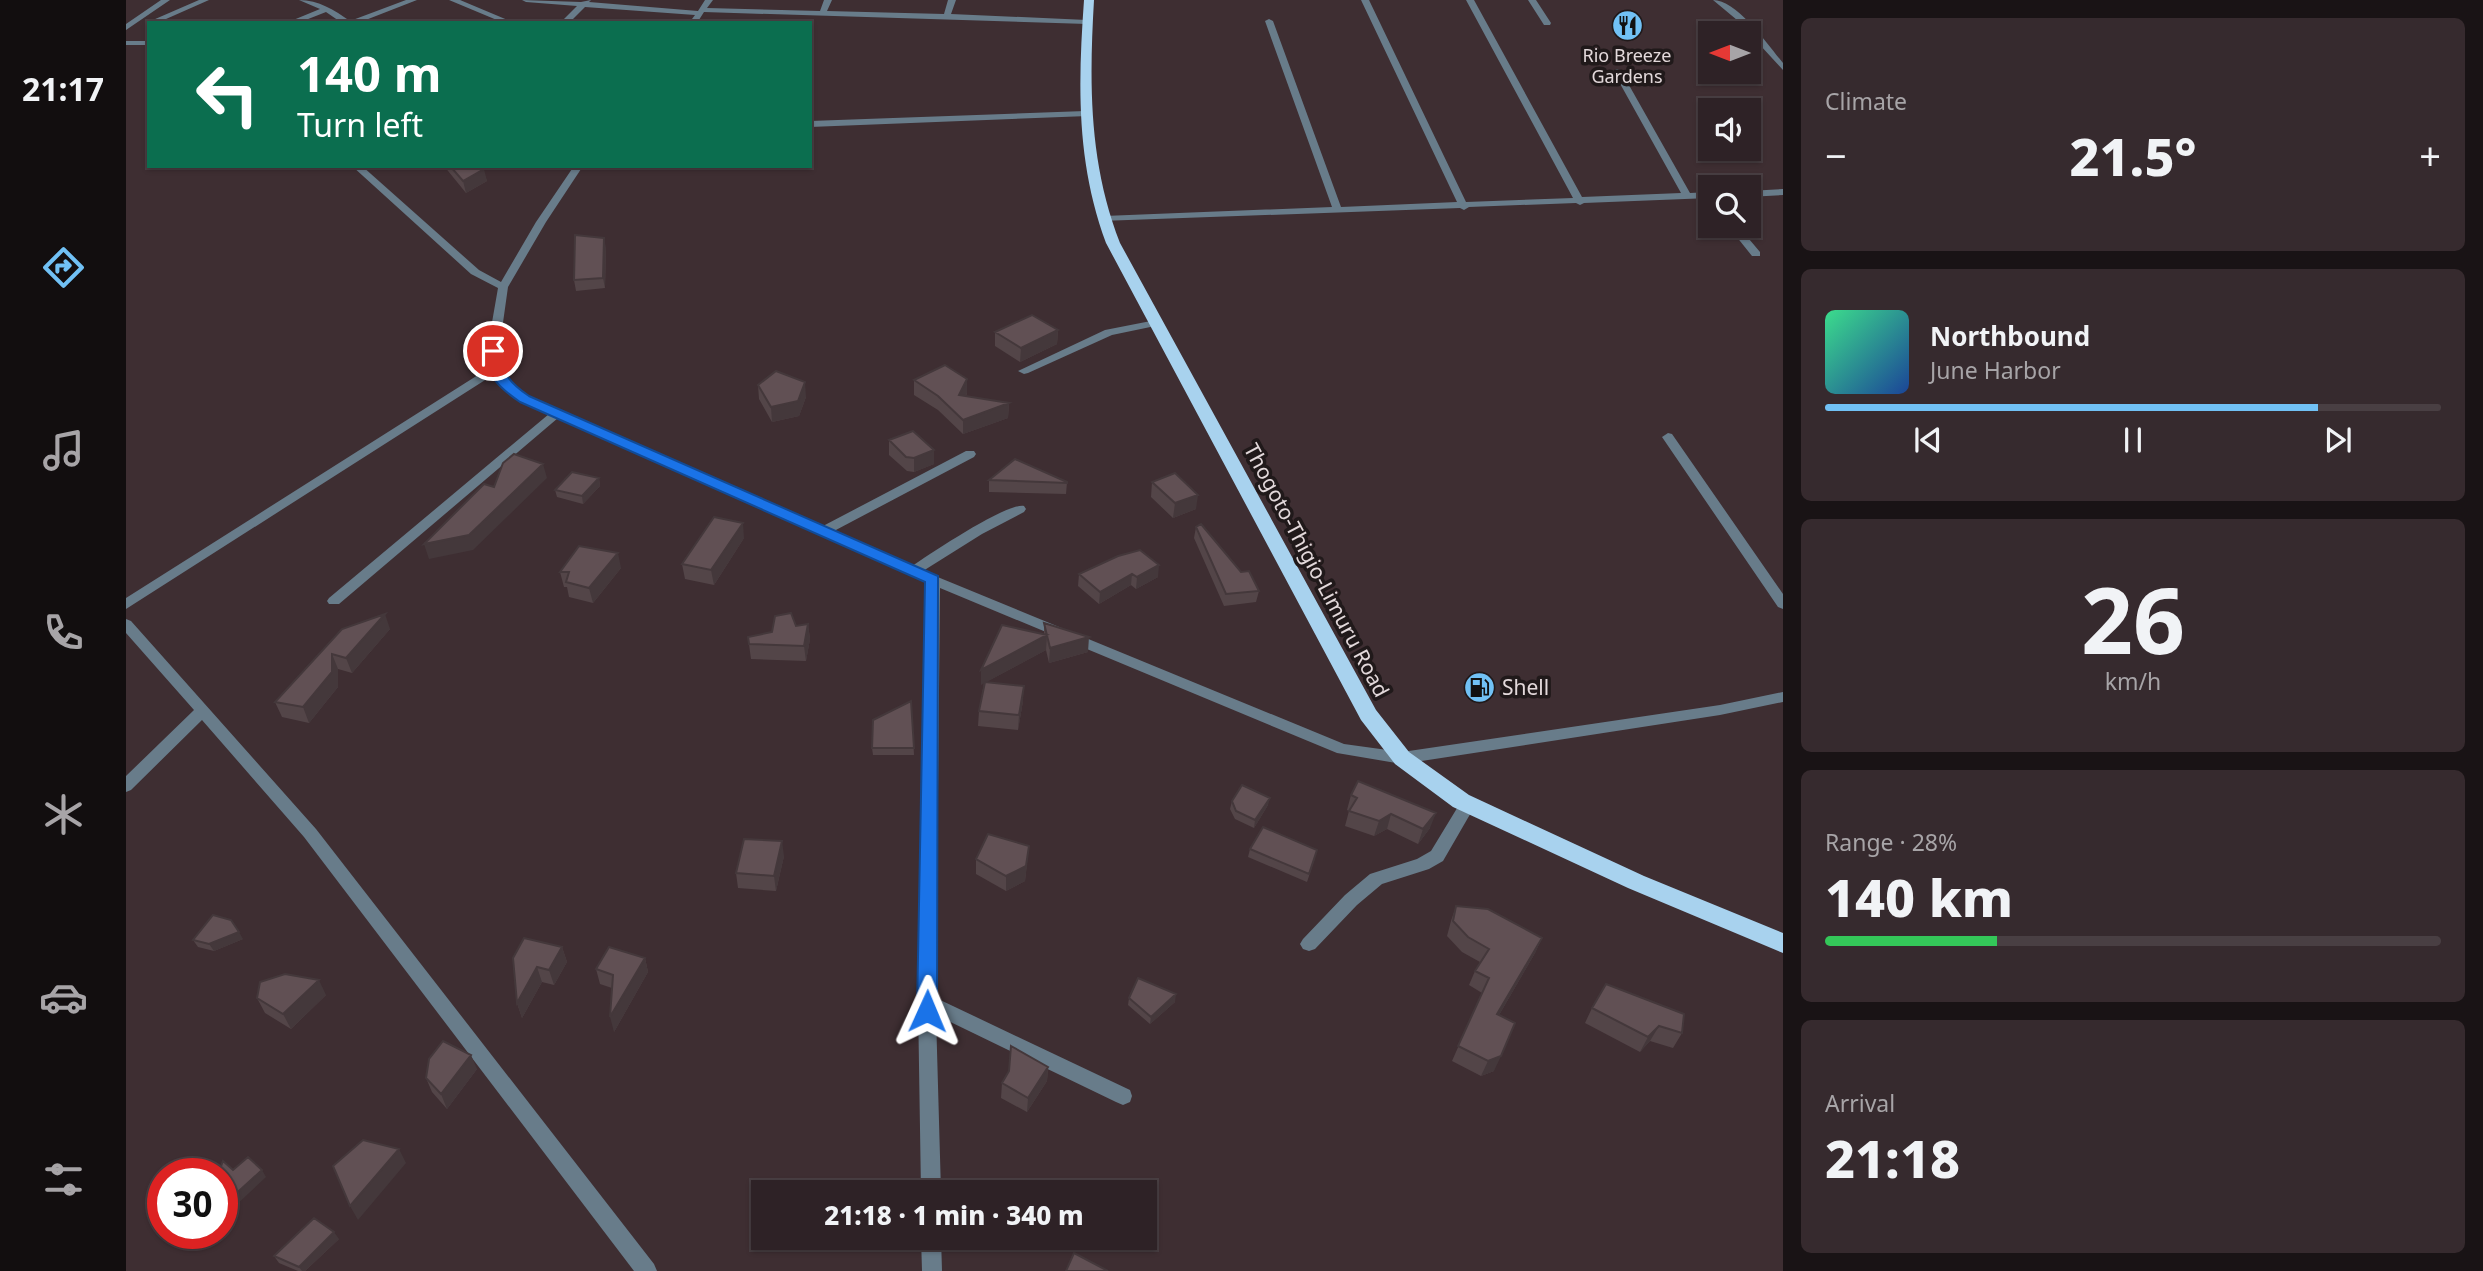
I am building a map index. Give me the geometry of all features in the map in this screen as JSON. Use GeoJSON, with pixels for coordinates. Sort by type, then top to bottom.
{"type":"FeatureCollection","features":[{"type":"Feature","properties":{"kind":"highway","name":"Thogoto-Thigio-Limuru Road"},"geometry":{"type":"LineString","coordinates":[[1089,0],[1085,114],[1088,151],[1104,219],[1126,273],[1201,401],[1368,715],[1402,758],[1468,804],[1636,882],[1783,943]]}},
{"type":"Feature","properties":{"kind":"street"},"geometry":{"type":"LineString","coordinates":[[126,29],[166,0]]}},
{"type":"Feature","properties":{"kind":"street"},"geometry":{"type":"LineString","coordinates":[[155,21],[205,0]]}},
{"type":"Feature","properties":{"kind":"street"},"geometry":{"type":"LineString","coordinates":[[303,0],[327,9],[346,21]]}},
{"type":"Feature","properties":{"kind":"street"},"geometry":{"type":"LineString","coordinates":[[355,21],[413,0]]}},
{"type":"Feature","properties":{"kind":"street"},"geometry":{"type":"LineString","coordinates":[[453,0],[506,21]]}},
{"type":"Feature","properties":{"kind":"street"},"geometry":{"type":"LineString","coordinates":[[526,0],[586,1],[701,12],[947,16],[1087,22]]}},
{"type":"Feature","properties":{"kind":"street"},"geometry":{"type":"LineString","coordinates":[[694,21],[709,0]]}},
{"type":"Feature","properties":{"kind":"street"},"geometry":{"type":"LineString","coordinates":[[822,14],[828,0]]}},
{"type":"Feature","properties":{"kind":"street"},"geometry":{"type":"LineString","coordinates":[[947,16],[952,0]]}},
{"type":"Feature","properties":{"kind":"street"},"geometry":{"type":"LineString","coordinates":[[1365,0],[1464,207]]}},
{"type":"Feature","properties":{"kind":"street"},"geometry":{"type":"LineString","coordinates":[[1470,0],[1580,202]]}},
{"type":"Feature","properties":{"kind":"street"},"geometry":{"type":"LineString","coordinates":[[1532,0],[1547,23]]}},
{"type":"Feature","properties":{"kind":"street"},"geometry":{"type":"LineString","coordinates":[[1717,0],[1740,18],[1783,68]]}},
{"type":"Feature","properties":{"kind":"street"},"geometry":{"type":"LineString","coordinates":[[566,21],[586,1]]}},
{"type":"Feature","properties":{"kind":"street"},"geometry":{"type":"LineString","coordinates":[[295,21],[327,9]]}},
{"type":"Feature","properties":{"kind":"street"},"geometry":{"type":"LineString","coordinates":[[1269,21],[1338,211]]}},
{"type":"Feature","properties":{"kind":"street"},"geometry":{"type":"LineString","coordinates":[[126,29],[147,24]]}},
{"type":"Feature","properties":{"kind":"street"},"geometry":{"type":"LineString","coordinates":[[126,43],[147,43]]}},
{"type":"Feature","properties":{"kind":"street"},"geometry":{"type":"LineString","coordinates":[[1617,71],[1687,196]]}},
{"type":"Feature","properties":{"kind":"street"},"geometry":{"type":"LineString","coordinates":[[812,124],[1085,114]]}},
{"type":"Feature","properties":{"kind":"street"},"geometry":{"type":"LineString","coordinates":[[358,168],[475,272],[503,287]]}},
{"type":"Feature","properties":{"kind":"street"},"geometry":{"type":"LineString","coordinates":[[578,168],[541,222],[503,287],[493,351],[495,369],[503,384],[525,399],[823,532],[1342,749],[1402,758],[1720,710],[1783,697]]}},
{"type":"Feature","properties":{"kind":"street"},"geometry":{"type":"LineString","coordinates":[[1761,193],[1783,192]]}},
{"type":"Feature","properties":{"kind":"street"},"geometry":{"type":"LineString","coordinates":[[1104,219],[1698,196]]}},
{"type":"Feature","properties":{"kind":"street"},"geometry":{"type":"LineString","coordinates":[[1743,238],[1756,254]]}},
{"type":"Feature","properties":{"kind":"street"},"geometry":{"type":"LineString","coordinates":[[1024,371],[1109,332],[1156,323]]}},
{"type":"Feature","properties":{"kind":"street"},"geometry":{"type":"LineString","coordinates":[[126,604],[495,369]]}},
{"type":"Feature","properties":{"kind":"street"},"geometry":{"type":"LineString","coordinates":[[334,601],[557,413]]}},
{"type":"Feature","properties":{"kind":"street"},"geometry":{"type":"LineString","coordinates":[[1668,437],[1783,604]]}},
{"type":"Feature","properties":{"kind":"street"},"geometry":{"type":"LineString","coordinates":[[823,532],[970,454]]}},
{"type":"Feature","properties":{"kind":"street"},"geometry":{"type":"LineString","coordinates":[[913,571],[977,531],[1020,509]]}},
{"type":"Feature","properties":{"kind":"street"},"geometry":{"type":"LineString","coordinates":[[931,1180],[927,1002],[933,580]]}},
{"type":"Feature","properties":{"kind":"street"},"geometry":{"type":"LineString","coordinates":[[126,624],[310,833],[647,1271]]}},
{"type":"Feature","properties":{"kind":"street"},"geometry":{"type":"LineString","coordinates":[[126,786],[202,711]]}},
{"type":"Feature","properties":{"kind":"street"},"geometry":{"type":"LineString","coordinates":[[1309,944],[1373,881],[1394,870],[1429,863],[1437,856],[1468,804]]}},
{"type":"Feature","properties":{"kind":"street"},"geometry":{"type":"LineString","coordinates":[[927,1002],[1123,1096]]}},
{"type":"Feature","properties":{"kind":"street"},"geometry":{"type":"LineString","coordinates":[[932,1250],[932,1271]]}},
{"type":"Feature","properties":{"kind":"building"},"geometry":{"type":"Polygon","coordinates":[[[452,168],[484,169],[463,181],[452,168]]]}},
{"type":"Feature","properties":{"kind":"building"},"geometry":{"type":"Polygon","coordinates":[[[575,235],[604,238],[603,278],[574,280],[575,235]]]}},
{"type":"Feature","properties":{"kind":"building"},"geometry":{"type":"Polygon","coordinates":[[[1032,315],[1058,330],[1021,348],[995,332],[1032,315]]]}},
{"type":"Feature","properties":{"kind":"building"},"geometry":{"type":"Polygon","coordinates":[[[945,365],[967,379],[959,395],[1009,403],[963,420],[938,396],[914,380],[945,365]]]}},
{"type":"Feature","properties":{"kind":"building"},"geometry":{"type":"Polygon","coordinates":[[[776,371],[805,382],[798,401],[771,407],[758,385],[776,371]]]}},
{"type":"Feature","properties":{"kind":"building"},"geometry":{"type":"Polygon","coordinates":[[[913,431],[934,450],[914,458],[906,457],[889,440],[913,431]]]}},
{"type":"Feature","properties":{"kind":"building"},"geometry":{"type":"Polygon","coordinates":[[[514,454],[543,464],[469,535],[424,544],[484,484],[494,487],[503,463],[514,454]]]}},
{"type":"Feature","properties":{"kind":"building"},"geometry":{"type":"Polygon","coordinates":[[[1015,459],[1067,482],[1067,483],[989,480],[1015,459]]]}},
{"type":"Feature","properties":{"kind":"building"},"geometry":{"type":"Polygon","coordinates":[[[572,472],[599,478],[582,496],[555,490],[572,472]]]}},
{"type":"Feature","properties":{"kind":"building"},"geometry":{"type":"Polygon","coordinates":[[[1175,473],[1198,495],[1175,503],[1152,482],[1175,473]]]}},
{"type":"Feature","properties":{"kind":"building"},"geometry":{"type":"Polygon","coordinates":[[[714,517],[743,523],[711,570],[682,564],[714,517]]]}},
{"type":"Feature","properties":{"kind":"building"},"geometry":{"type":"Polygon","coordinates":[[[1201,524],[1241,572],[1249,571],[1259,591],[1226,594],[1196,527],[1201,524]]]}},
{"type":"Feature","properties":{"kind":"building"},"geometry":{"type":"Polygon","coordinates":[[[579,546],[618,553],[589,588],[566,582],[569,572],[560,572],[579,546]]]}},
{"type":"Feature","properties":{"kind":"building"},"geometry":{"type":"Polygon","coordinates":[[[1140,550],[1159,565],[1137,577],[1132,574],[1100,592],[1079,574],[1118,556],[1140,550]]]}},
{"type":"Feature","properties":{"kind":"building"},"geometry":{"type":"Polygon","coordinates":[[[791,613],[796,626],[808,624],[804,646],[749,644],[748,637],[772,632],[775,616],[791,613]]]}},
{"type":"Feature","properties":{"kind":"building"},"geometry":{"type":"Polygon","coordinates":[[[385,614],[346,658],[332,654],[332,672],[303,707],[275,702],[342,629],[385,614]]]}},
{"type":"Feature","properties":{"kind":"building"},"geometry":{"type":"Polygon","coordinates":[[[1044,623],[1089,637],[1050,648],[1044,623]]]}},
{"type":"Feature","properties":{"kind":"building"},"geometry":{"type":"Polygon","coordinates":[[[1002,625],[1047,635],[981,670],[1002,625]]]}},
{"type":"Feature","properties":{"kind":"building"},"geometry":{"type":"Polygon","coordinates":[[[985,682],[1024,686],[1019,715],[979,711],[985,682]]]}},
{"type":"Feature","properties":{"kind":"building"},"geometry":{"type":"Polygon","coordinates":[[[911,701],[914,748],[872,748],[873,720],[911,701]]]}},
{"type":"Feature","properties":{"kind":"building"},"geometry":{"type":"Polygon","coordinates":[[[1358,781],[1436,813],[1423,829],[1391,814],[1379,821],[1349,811],[1357,798],[1351,795],[1358,781]]]}},
{"type":"Feature","properties":{"kind":"building"},"geometry":{"type":"Polygon","coordinates":[[[1242,785],[1270,798],[1255,820],[1236,811],[1232,801],[1242,785]]]}},
{"type":"Feature","properties":{"kind":"building"},"geometry":{"type":"Polygon","coordinates":[[[1263,827],[1317,850],[1309,874],[1250,849],[1263,827]]]}},
{"type":"Feature","properties":{"kind":"building"},"geometry":{"type":"Polygon","coordinates":[[[988,834],[1029,846],[1026,866],[1006,876],[976,859],[988,834]]]}},
{"type":"Feature","properties":{"kind":"building"},"geometry":{"type":"Polygon","coordinates":[[[744,839],[782,841],[774,876],[736,873],[744,839]]]}},
{"type":"Feature","properties":{"kind":"building"},"geometry":{"type":"Polygon","coordinates":[[[1456,906],[1488,909],[1542,938],[1497,1014],[1515,1023],[1501,1056],[1488,1061],[1458,1046],[1489,978],[1475,971],[1489,949],[1468,937],[1453,921],[1456,906]]]}},
{"type":"Feature","properties":{"kind":"building"},"geometry":{"type":"Polygon","coordinates":[[[213,915],[231,920],[239,932],[209,944],[193,940],[213,915]]]}},
{"type":"Feature","properties":{"kind":"building"},"geometry":{"type":"Polygon","coordinates":[[[524,938],[562,947],[549,970],[537,967],[517,1003],[513,958],[524,938]]]}},
{"type":"Feature","properties":{"kind":"building"},"geometry":{"type":"Polygon","coordinates":[[[609,947],[645,958],[610,1017],[613,975],[596,969],[609,947]]]}},
{"type":"Feature","properties":{"kind":"building"},"geometry":{"type":"Polygon","coordinates":[[[285,974],[319,980],[283,1014],[257,998],[260,982],[285,974]]]}},
{"type":"Feature","properties":{"kind":"building"},"geometry":{"type":"Polygon","coordinates":[[[1138,978],[1176,994],[1151,1017],[1129,998],[1138,978]]]}},
{"type":"Feature","properties":{"kind":"building"},"geometry":{"type":"Polygon","coordinates":[[[1606,984],[1684,1014],[1682,1033],[1659,1026],[1648,1037],[1592,1008],[1606,984]]]}},
{"type":"Feature","properties":{"kind":"building"},"geometry":{"type":"Polygon","coordinates":[[[443,1041],[471,1055],[441,1094],[426,1078],[429,1059],[443,1041]]]}},
{"type":"Feature","properties":{"kind":"building"},"geometry":{"type":"Polygon","coordinates":[[[1011,1046],[1048,1067],[1028,1098],[1002,1083],[1009,1071],[1011,1046]]]}},
{"type":"Feature","properties":{"kind":"building"},"geometry":{"type":"Polygon","coordinates":[[[363,1140],[399,1149],[350,1206],[333,1166],[363,1140]]]}},
{"type":"Feature","properties":{"kind":"building"},"geometry":{"type":"Polygon","coordinates":[[[248,1157],[262,1170],[238,1192],[238,1166],[248,1157]]]}},
{"type":"Feature","properties":{"kind":"building"},"geometry":{"type":"Polygon","coordinates":[[[314,1218],[334,1232],[299,1267],[274,1256],[314,1218]]]}},
{"type":"Feature","properties":{"kind":"building"},"geometry":{"type":"Polygon","coordinates":[[[1074,1253],[1108,1271],[1066,1271],[1074,1253]]]}},
{"type":"Feature","properties":{"kind":"place","name":"Rio Breeze Gardens"},"geometry":{"type":"Point","coordinates":[1627,25]}},
{"type":"Feature","properties":{"kind":"place","name":"Shell"},"geometry":{"type":"Point","coordinates":[1479,687]}},
{"type":"Feature","properties":{"kind":"route"},"geometry":{"type":"LineString","coordinates":[[493,351],[495,369],[503,384],[525,399],[933,580],[927,1011]]}}]}
